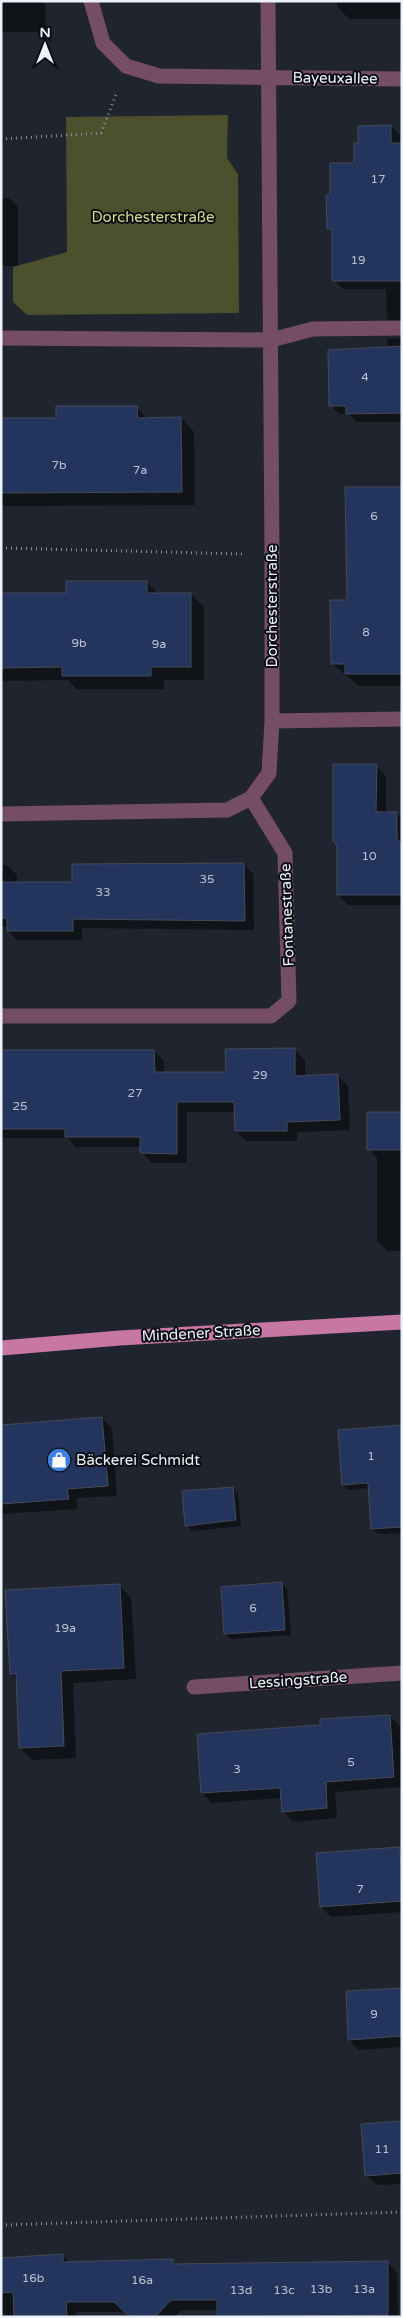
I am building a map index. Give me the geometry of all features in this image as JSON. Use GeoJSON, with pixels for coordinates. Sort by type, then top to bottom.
{"type":"FeatureCollection","features":[{"type":"Feature","properties":{"kind":"main road","name":"Mindener Straße"},"geometry":{"type":"LineString","coordinates":[[1,1348],[120,1338],[402,1322]]}},
{"type":"Feature","properties":{"kind":"street"},"geometry":{"type":"LineString","coordinates":[[91,1],[103,43],[126,66]]}},
{"type":"Feature","properties":{"kind":"street","name":"Dorchesterstraße"},"geometry":{"type":"LineString","coordinates":[[251,798],[270,773],[272,721],[268,1]]}},
{"type":"Feature","properties":{"kind":"street","name":"Bayeuxallee"},"geometry":{"type":"LineString","coordinates":[[126,66],[159,76],[402,79]]}},
{"type":"Feature","properties":{"kind":"street"},"geometry":{"type":"LineString","coordinates":[[1,338],[271,340],[313,329],[402,328]]}},
{"type":"Feature","properties":{"kind":"street"},"geometry":{"type":"LineString","coordinates":[[272,721],[402,719]]}},
{"type":"Feature","properties":{"kind":"street"},"geometry":{"type":"LineString","coordinates":[[1,814],[227,810],[251,798]]}},
{"type":"Feature","properties":{"kind":"street","name":"Fontanestraße"},"geometry":{"type":"LineString","coordinates":[[1,1016],[271,1016],[289,1001],[285,853],[251,798]]}},
{"type":"Feature","properties":{"kind":"street","name":"Lessingstraße"},"geometry":{"type":"LineString","coordinates":[[194,1687],[402,1673]]}},
{"type":"Feature","properties":{"kind":"path"},"geometry":{"type":"LineString","coordinates":[[1,139],[101,133],[126,66]]}},
{"type":"Feature","properties":{"kind":"path"},"geometry":{"type":"LineString","coordinates":[[1,548],[272,555]]}},
{"type":"Feature","properties":{"kind":"path"},"geometry":{"type":"LineString","coordinates":[[1,2224],[402,2212]]}},
{"type":"Feature","properties":{"kind":"green space","name":"Dorchesterstraße"},"geometry":{"type":"Polygon","coordinates":[[[228,115],[227,158],[238,174],[239,313],[27,315],[13,302],[13,267],[67,252],[66,117],[228,115]]]}},
{"type":"Feature","properties":{"kind":"building"},"geometry":{"type":"Polygon","coordinates":[[[391,125],[391,143],[402,143],[402,281],[332,281],[332,229],[327,229],[326,195],[330,195],[330,163],[354,163],[354,143],[358,143],[358,126],[391,125]]]}},
{"type":"Feature","properties":{"kind":"building"},"geometry":{"type":"Polygon","coordinates":[[[402,346],[402,413],[346,414],[346,406],[329,406],[328,350],[402,346]]]}},
{"type":"Feature","properties":{"kind":"building"},"geometry":{"type":"Polygon","coordinates":[[[56,406],[137,406],[138,418],[181,417],[182,492],[1,493],[1,418],[56,418],[56,406]]]}},
{"type":"Feature","properties":{"kind":"building"},"geometry":{"type":"Polygon","coordinates":[[[345,487],[402,487],[402,674],[345,674],[345,664],[331,664],[330,600],[347,600],[345,487]]]}},
{"type":"Feature","properties":{"kind":"building"},"geometry":{"type":"Polygon","coordinates":[[[66,581],[147,581],[147,593],[191,593],[191,667],[151,667],[151,676],[62,676],[62,667],[1,668],[1,593],[66,593],[66,581]]]}},
{"type":"Feature","properties":{"kind":"building"},"geometry":{"type":"Polygon","coordinates":[[[333,764],[377,764],[376,812],[397,812],[397,838],[402,847],[402,895],[337,895],[337,845],[333,841],[333,764]]]}},
{"type":"Feature","properties":{"kind":"building"},"geometry":{"type":"Polygon","coordinates":[[[244,863],[245,921],[73,919],[73,931],[7,931],[7,918],[1,918],[1,882],[72,882],[72,864],[244,863]]]}},
{"type":"Feature","properties":{"kind":"building"},"geometry":{"type":"Polygon","coordinates":[[[295,1048],[295,1076],[338,1074],[340,1120],[287,1122],[287,1131],[235,1131],[234,1102],[177,1102],[177,1154],[140,1153],[140,1137],[65,1137],[65,1129],[1,1129],[1,1050],[154,1050],[155,1072],[226,1072],[225,1049],[295,1048]]]}},
{"type":"Feature","properties":{"kind":"building"},"geometry":{"type":"Polygon","coordinates":[[[367,1112],[402,1112],[402,1150],[367,1150],[367,1112]]]}},
{"type":"Feature","properties":{"kind":"building"},"geometry":{"type":"Polygon","coordinates":[[[102,1417],[108,1486],[67,1489],[69,1499],[1,1504],[1,1425],[102,1417]]]}},
{"type":"Feature","properties":{"kind":"building"},"geometry":{"type":"Polygon","coordinates":[[[402,1425],[402,1527],[371,1529],[368,1483],[342,1485],[338,1430],[402,1425]]]}},
{"type":"Feature","properties":{"kind":"building"},"geometry":{"type":"Polygon","coordinates":[[[233,1487],[236,1520],[185,1526],[182,1491],[233,1487]]]}},
{"type":"Feature","properties":{"kind":"building"},"geometry":{"type":"Polygon","coordinates":[[[282,1582],[285,1630],[224,1634],[221,1587],[282,1582]]]}},
{"type":"Feature","properties":{"kind":"building"},"geometry":{"type":"Polygon","coordinates":[[[120,1584],[124,1668],[61,1671],[64,1746],[19,1748],[16,1674],[10,1674],[5,1590],[120,1584]]]}},
{"type":"Feature","properties":{"kind":"building"},"geometry":{"type":"Polygon","coordinates":[[[390,1715],[394,1777],[326,1782],[327,1808],[282,1812],[280,1788],[201,1793],[197,1734],[320,1725],[320,1719],[390,1715]]]}},
{"type":"Feature","properties":{"kind":"building"},"geometry":{"type":"Polygon","coordinates":[[[400,1847],[402,1901],[320,1907],[316,1853],[400,1847]]]}},
{"type":"Feature","properties":{"kind":"building"},"geometry":{"type":"Polygon","coordinates":[[[402,1988],[402,2036],[348,2040],[346,1991],[402,1988]]]}},
{"type":"Feature","properties":{"kind":"building"},"geometry":{"type":"Polygon","coordinates":[[[402,2121],[402,2173],[365,2176],[361,2124],[402,2121]]]}},
{"type":"Feature","properties":{"kind":"building"},"geometry":{"type":"Polygon","coordinates":[[[63,2254],[63,2262],[173,2259],[173,2264],[388,2261],[388,2315],[217,2317],[217,2300],[171,2300],[155,2317],[130,2317],[114,2302],[66,2302],[67,2317],[14,2317],[13,2292],[1,2293],[1,2258],[63,2254]]]}},
{"type":"Feature","properties":{"kind":"place","name":"Bäckerei Schmidt"},"geometry":{"type":"Point","coordinates":[59,1460]}}]}
